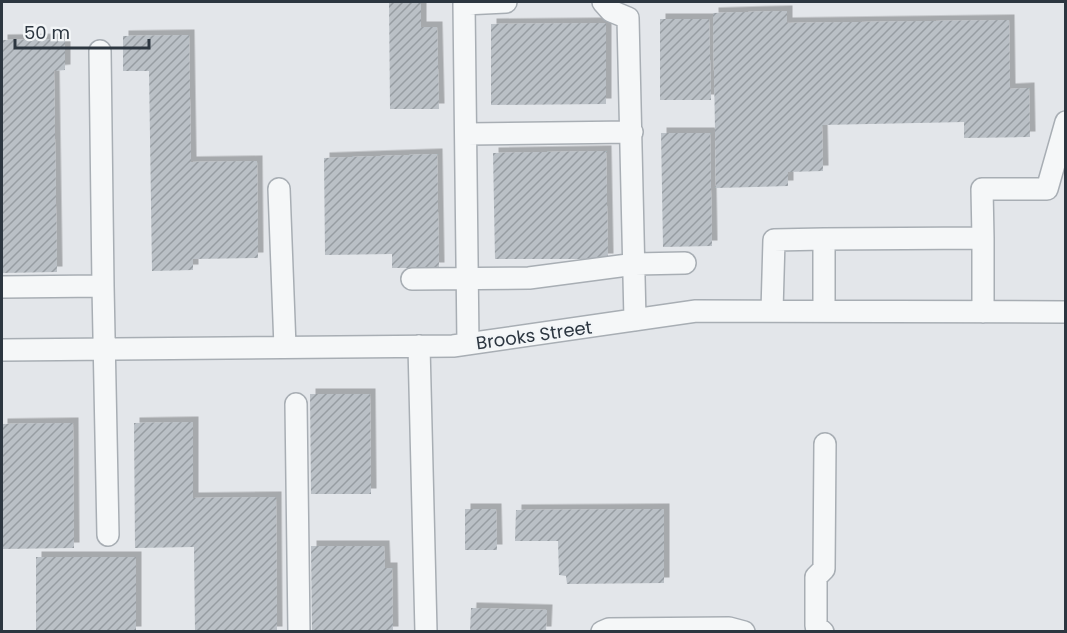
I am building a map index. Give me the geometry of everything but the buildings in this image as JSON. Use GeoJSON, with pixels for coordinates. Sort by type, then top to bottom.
{"type":"FeatureCollection","features":[{"type":"Feature","properties":{"kind":"street"},"geometry":{"type":"LineString","coordinates":[[468,344],[464,4],[506,2]]}},
{"type":"Feature","properties":{"kind":"street"},"geometry":{"type":"LineString","coordinates":[[603,2],[611,11],[628,18],[635,320]]}},
{"type":"Feature","properties":{"kind":"street"},"geometry":{"type":"LineString","coordinates":[[100,51],[108,535]]}},
{"type":"Feature","properties":{"kind":"street"},"geometry":{"type":"LineString","coordinates":[[983,312],[982,189],[1047,189],[1065,122]]}},
{"type":"Feature","properties":{"kind":"street"},"geometry":{"type":"LineString","coordinates":[[467,134],[632,132]]}},
{"type":"Feature","properties":{"kind":"street"},"geometry":{"type":"LineString","coordinates":[[279,189],[285,347]]}},
{"type":"Feature","properties":{"kind":"street"},"geometry":{"type":"LineString","coordinates":[[772,311],[774,240],[983,238]]}},
{"type":"Feature","properties":{"kind":"street"},"geometry":{"type":"LineString","coordinates":[[824,239],[824,311]]}},
{"type":"Feature","properties":{"kind":"street"},"geometry":{"type":"LineString","coordinates":[[412,279],[529,278],[635,264],[685,263]]}},
{"type":"Feature","properties":{"kind":"street"},"geometry":{"type":"LineString","coordinates":[[2,287],[103,286]]}},
{"type":"Feature","properties":{"kind":"street","name":"Brooks Street"},"geometry":{"type":"LineString","coordinates":[[2,351],[468,344],[696,311],[1065,312]]}},
{"type":"Feature","properties":{"kind":"street"},"geometry":{"type":"LineString","coordinates":[[420,346],[426,632]]}},
{"type":"Feature","properties":{"kind":"street"},"geometry":{"type":"LineString","coordinates":[[296,404],[299,632]]}},
{"type":"Feature","properties":{"kind":"street"},"geometry":{"type":"LineString","coordinates":[[823,632],[816,626],[816,577],[824,569],[825,444]]}},
{"type":"Feature","properties":{"kind":"street"},"geometry":{"type":"LineString","coordinates":[[602,632],[609,629],[729,628],[744,632]]}}]}
